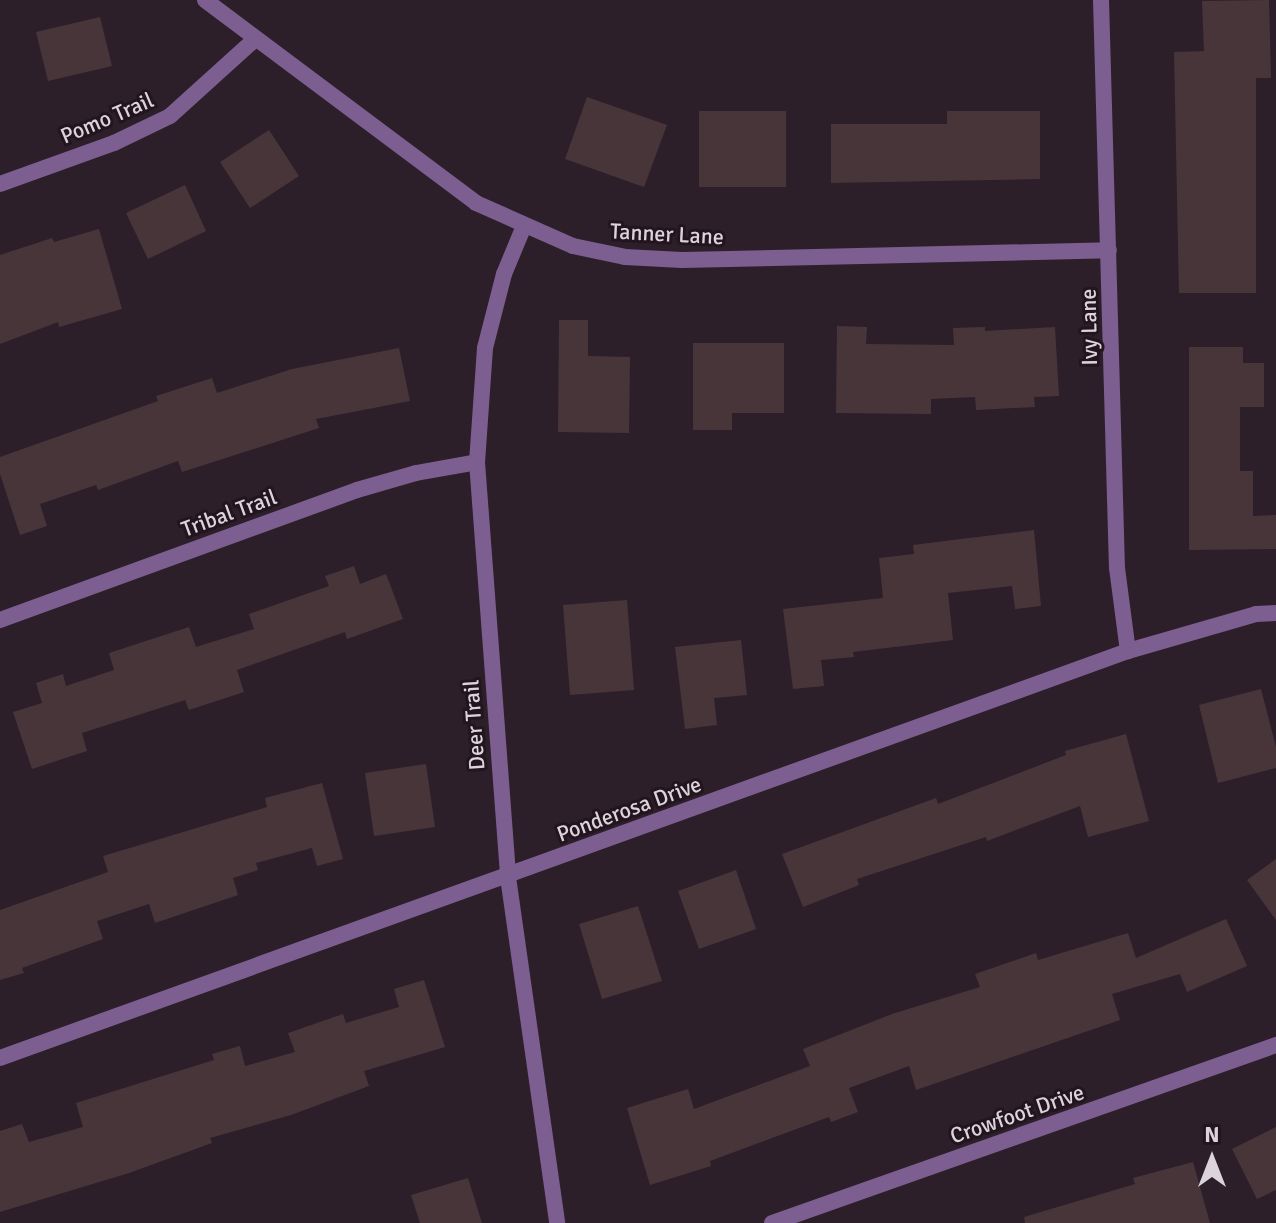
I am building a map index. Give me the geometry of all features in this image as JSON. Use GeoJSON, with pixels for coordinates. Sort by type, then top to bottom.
{"type":"FeatureCollection","features":[{"type":"Feature","properties":{"kind":"street","name":"Tanner Lane"},"geometry":{"type":"LineString","coordinates":[[205,0],[254,40],[476,203],[573,246],[625,257],[682,260],[1109,250]]}},
{"type":"Feature","properties":{"kind":"street","name":"Ivy Lane"},"geometry":{"type":"LineString","coordinates":[[1101,0],[1117,568],[1128,651]]}},
{"type":"Feature","properties":{"kind":"street","name":"Pomo Trail"},"geometry":{"type":"LineString","coordinates":[[0,184],[114,143],[170,116],[254,40]]}},
{"type":"Feature","properties":{"kind":"street","name":"Deer Trail"},"geometry":{"type":"LineString","coordinates":[[524,226],[504,274],[485,348],[477,462],[508,877],[557,1223]]}},
{"type":"Feature","properties":{"kind":"street","name":"Tribal Trail"},"geometry":{"type":"LineString","coordinates":[[0,620],[357,490],[416,473],[477,462]]}},
{"type":"Feature","properties":{"kind":"street","name":"Ponderosa Drive"},"geometry":{"type":"LineString","coordinates":[[0,1058],[1128,651],[1256,614],[1276,613]]}},
{"type":"Feature","properties":{"kind":"street","name":"Crowfoot Drive"},"geometry":{"type":"LineString","coordinates":[[772,1223],[1276,1045]]}},
{"type":"Feature","properties":{"kind":"building"},"geometry":{"type":"Polygon","coordinates":[[[1269,0],[1271,78],[1256,78],[1256,293],[1179,293],[1174,52],[1204,51],[1202,1],[1269,0]]]}},
{"type":"Feature","properties":{"kind":"building"},"geometry":{"type":"Polygon","coordinates":[[[100,17],[112,66],[48,81],[36,32],[100,17]]]}},
{"type":"Feature","properties":{"kind":"building"},"geometry":{"type":"Polygon","coordinates":[[[587,97],[667,125],[644,187],[565,159],[587,97]]]}},
{"type":"Feature","properties":{"kind":"building"},"geometry":{"type":"Polygon","coordinates":[[[699,111],[786,111],[786,187],[699,187],[699,111]]]}},
{"type":"Feature","properties":{"kind":"building"},"geometry":{"type":"Polygon","coordinates":[[[947,111],[1040,111],[1040,179],[831,183],[831,124],[947,124],[947,111]]]}},
{"type":"Feature","properties":{"kind":"building"},"geometry":{"type":"Polygon","coordinates":[[[269,130],[299,176],[250,208],[220,162],[269,130]]]}},
{"type":"Feature","properties":{"kind":"building"},"geometry":{"type":"Polygon","coordinates":[[[185,185],[206,231],[148,259],[126,213],[185,185]]]}},
{"type":"Feature","properties":{"kind":"building"},"geometry":{"type":"Polygon","coordinates":[[[99,229],[122,309],[59,327],[58,322],[0,344],[0,255],[52,238],[54,242],[99,229]]]}},
{"type":"Feature","properties":{"kind":"building"},"geometry":{"type":"Polygon","coordinates":[[[559,320],[588,320],[588,356],[630,357],[629,433],[558,432],[559,320]]]}},
{"type":"Feature","properties":{"kind":"building"},"geometry":{"type":"Polygon","coordinates":[[[837,326],[867,327],[866,344],[954,345],[953,328],[985,327],[985,331],[1055,327],[1059,396],[1034,397],[1035,407],[976,410],[975,397],[931,399],[931,414],[836,413],[837,326]]]}},
{"type":"Feature","properties":{"kind":"building"},"geometry":{"type":"Polygon","coordinates":[[[693,343],[784,343],[784,413],[732,413],[732,430],[693,430],[693,343]]]}},
{"type":"Feature","properties":{"kind":"building"},"geometry":{"type":"Polygon","coordinates":[[[1189,347],[1243,347],[1243,363],[1264,363],[1264,407],[1240,407],[1240,471],[1253,471],[1253,516],[1276,515],[1276,549],[1189,550],[1189,347]]]}},
{"type":"Feature","properties":{"kind":"building"},"geometry":{"type":"Polygon","coordinates":[[[399,348],[410,401],[316,419],[319,428],[182,472],[178,461],[98,490],[96,485],[40,504],[47,526],[20,535],[0,474],[0,457],[158,401],[156,396],[212,378],[217,393],[292,369],[399,348]]]}},
{"type":"Feature","properties":{"kind":"building"},"geometry":{"type":"Polygon","coordinates":[[[1034,530],[1041,606],[1015,609],[1012,586],[948,593],[953,640],[853,652],[854,657],[821,660],[824,686],[793,689],[783,609],[883,598],[879,558],[914,554],[913,545],[1034,530]]]}},
{"type":"Feature","properties":{"kind":"building"},"geometry":{"type":"Polygon","coordinates":[[[354,566],[360,584],[386,574],[403,619],[347,639],[345,632],[237,670],[244,692],[189,710],[185,700],[82,733],[87,751],[32,769],[13,712],[42,703],[36,683],[63,674],[66,686],[114,670],[109,653],[189,627],[196,647],[254,629],[249,614],[329,586],[325,576],[354,566]]]}},
{"type":"Feature","properties":{"kind":"building"},"geometry":{"type":"Polygon","coordinates":[[[627,600],[634,690],[570,695],[563,605],[627,600]]]}},
{"type":"Feature","properties":{"kind":"building"},"geometry":{"type":"Polygon","coordinates":[[[741,640],[747,695],[714,698],[717,725],[685,729],[675,647],[741,640]]]}},
{"type":"Feature","properties":{"kind":"building"},"geometry":{"type":"Polygon","coordinates":[[[1261,689],[1276,747],[1276,768],[1218,783],[1199,705],[1261,689]]]}},
{"type":"Feature","properties":{"kind":"building"},"geometry":{"type":"Polygon","coordinates":[[[1126,734],[1149,821],[1088,837],[1080,806],[987,841],[986,837],[857,879],[859,885],[803,907],[782,854],[936,798],[938,804],[1066,755],[1065,751],[1126,734]]]}},
{"type":"Feature","properties":{"kind":"building"},"geometry":{"type":"Polygon","coordinates":[[[426,764],[435,827],[374,836],[365,773],[426,764]]]}},
{"type":"Feature","properties":{"kind":"building"},"geometry":{"type":"Polygon","coordinates":[[[322,783],[343,859],[317,866],[312,848],[256,863],[258,870],[233,878],[238,895],[155,923],[149,904],[97,921],[103,939],[22,968],[24,973],[0,980],[0,910],[108,872],[103,856],[267,807],[265,798],[322,783]]]}},
{"type":"Feature","properties":{"kind":"building"},"geometry":{"type":"Polygon","coordinates":[[[1276,859],[1276,920],[1247,880],[1276,859]]]}},
{"type":"Feature","properties":{"kind":"building"},"geometry":{"type":"Polygon","coordinates":[[[736,870],[756,929],[699,949],[678,891],[736,870]]]}},
{"type":"Feature","properties":{"kind":"building"},"geometry":{"type":"Polygon","coordinates":[[[638,906],[662,981],[602,999],[579,924],[638,906]]]}},
{"type":"Feature","properties":{"kind":"building"},"geometry":{"type":"Polygon","coordinates":[[[1226,919],[1247,966],[1187,992],[1180,974],[1112,994],[1120,1020],[916,1090],[909,1066],[849,1088],[858,1112],[831,1122],[829,1117],[710,1161],[711,1166],[650,1185],[627,1108],[688,1089],[694,1109],[810,1066],[803,1049],[892,1014],[980,987],[975,974],[1036,953],[1038,960],[1128,933],[1136,958],[1226,919]]]}},
{"type":"Feature","properties":{"kind":"building"},"geometry":{"type":"Polygon","coordinates":[[[424,980],[445,1047],[364,1071],[369,1086],[291,1115],[210,1138],[212,1143],[129,1173],[0,1212],[0,1131],[22,1124],[29,1142],[83,1127],[76,1103],[214,1060],[212,1054],[240,1046],[245,1066],[295,1052],[288,1033],[343,1014],[346,1023],[399,1007],[394,989],[424,980]]]}},
{"type":"Feature","properties":{"kind":"building"},"geometry":{"type":"Polygon","coordinates":[[[1276,1127],[1276,1190],[1257,1199],[1232,1149],[1276,1127]]]}},
{"type":"Feature","properties":{"kind":"building"},"geometry":{"type":"Polygon","coordinates":[[[1193,1162],[1210,1223],[1025,1223],[1024,1217],[1135,1184],[1133,1178],[1193,1162]]]}},
{"type":"Feature","properties":{"kind":"building"},"geometry":{"type":"Polygon","coordinates":[[[468,1178],[482,1223],[420,1223],[411,1195],[468,1178]]]}}]}
